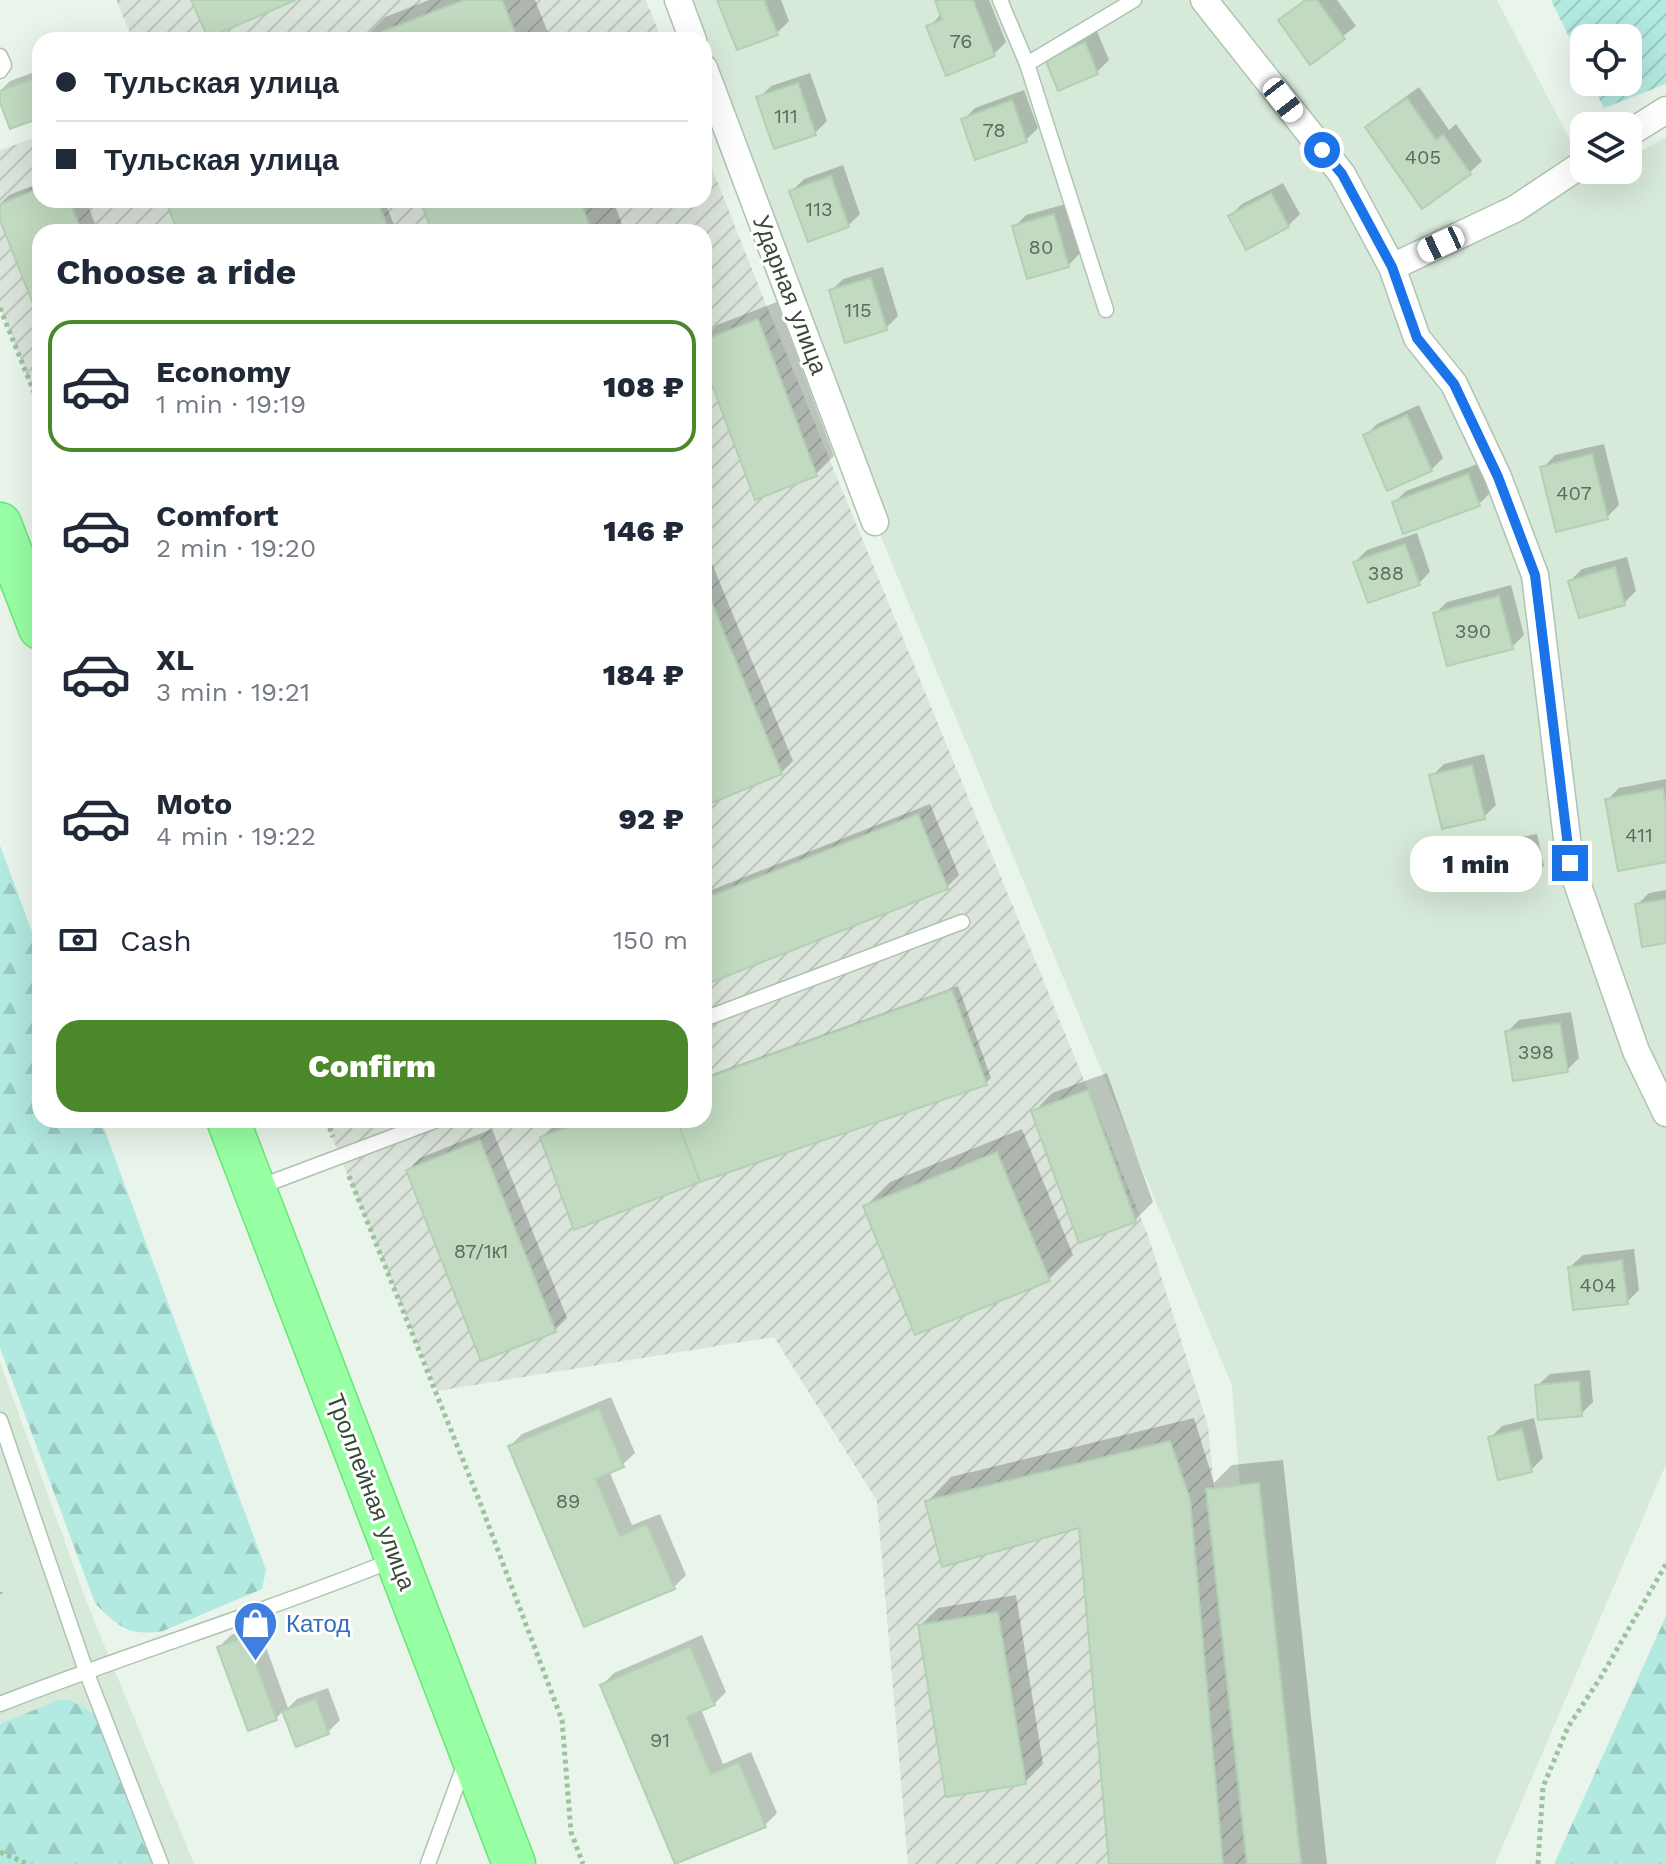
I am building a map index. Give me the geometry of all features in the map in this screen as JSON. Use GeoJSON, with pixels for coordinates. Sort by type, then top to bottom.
{"type":"FeatureCollection","features":[{"type":"Feature","properties":{"kind":"main road"},"geometry":{"type":"LineString","coordinates":[[0,524],[32,607]]}},
{"type":"Feature","properties":{"kind":"main road","name":"Троллейная улица"},"geometry":{"type":"LineString","coordinates":[[231,1128],[514,1864]]}},
{"type":"Feature","properties":{"kind":"street"},"geometry":{"type":"LineString","coordinates":[[678,0],[690,32]]}},
{"type":"Feature","properties":{"kind":"street"},"geometry":{"type":"LineString","coordinates":[[1204,0],[1342,174],[1392,267],[1417,338],[1454,384],[1498,477],[1535,575],[1570,863],[1636,1051],[1666,1113]]}},
{"type":"Feature","properties":{"kind":"street","name":"Ударная улица"},"geometry":{"type":"LineString","coordinates":[[712,89],[875,522]]}},
{"type":"Feature","properties":{"kind":"street"},"geometry":{"type":"LineString","coordinates":[[1642,125],[1666,110]]}},
{"type":"Feature","properties":{"kind":"street"},"geometry":{"type":"LineString","coordinates":[[1392,267],[1515,209],[1570,172]]}},
{"type":"Feature","properties":{"kind":"lane"},"geometry":{"type":"LineString","coordinates":[[1000,0],[1027,64],[1106,310]]}},
{"type":"Feature","properties":{"kind":"lane"},"geometry":{"type":"LineString","coordinates":[[1027,64],[1134,0]]}},
{"type":"Feature","properties":{"kind":"lane"},"geometry":{"type":"LineString","coordinates":[[0,56],[4,65],[0,71]]}},
{"type":"Feature","properties":{"kind":"lane"},"geometry":{"type":"LineString","coordinates":[[712,1016],[962,922]]}},
{"type":"Feature","properties":{"kind":"lane"},"geometry":{"type":"LineString","coordinates":[[255,1189],[416,1128]]}},
{"type":"Feature","properties":{"kind":"lane"},"geometry":{"type":"LineString","coordinates":[[0,1420],[86,1671],[161,1864]]}},
{"type":"Feature","properties":{"kind":"lane"},"geometry":{"type":"LineString","coordinates":[[0,1704],[86,1671],[293,1601],[397,1559]]}},
{"type":"Feature","properties":{"kind":"lane"},"geometry":{"type":"LineString","coordinates":[[428,1864],[471,1748]]}},
{"type":"Feature","properties":{"kind":"path"},"geometry":{"type":"LineString","coordinates":[[0,308],[32,387]]}},
{"type":"Feature","properties":{"kind":"path"},"geometry":{"type":"LineString","coordinates":[[330,1128],[479,1500],[562,1720],[571,1832],[583,1864]]}},
{"type":"Feature","properties":{"kind":"path"},"geometry":{"type":"LineString","coordinates":[[1538,1864],[1543,1787],[1568,1727],[1601,1677],[1666,1564]]}},
{"type":"Feature","properties":{"kind":"path"},"geometry":{"type":"LineString","coordinates":[[0,1852],[28,1864]]}},
{"type":"Feature","properties":{"kind":"shaded area"},"geometry":{"type":"Polygon","coordinates":[[[116,0],[646,0],[659,32],[130,32],[116,0]]]}},
{"type":"Feature","properties":{"kind":"shaded area"},"geometry":{"type":"Polygon","coordinates":[[[678,0],[1497,0],[1570,140],[1570,184],[1642,184],[1642,151],[1666,137],[1666,1464],[1495,1864],[1270,1864],[1232,1386],[875,522],[712,89],[712,32],[699,32],[678,0]]]}},
{"type":"Feature","properties":{"kind":"shaded area"},"geometry":{"type":"Polygon","coordinates":[[[32,139],[32,208],[712,208],[712,168],[1149,1238],[1208,1426],[1250,1864],[908,1864],[877,1501],[774,1337],[437,1391],[328,1128],[712,1128],[712,224],[32,224],[32,389],[0,308],[0,150],[32,139]]]}},
{"type":"Feature","properties":{"kind":"shaded area"},"geometry":{"type":"Polygon","coordinates":[[[0,1362],[87,1603],[194,1864],[0,1864],[0,1362]]]}},
{"type":"Feature","properties":{"kind":"green space"},"geometry":{"type":"Polygon","coordinates":[[[1551,0],[1666,0],[1666,84],[1642,93],[1642,24],[1570,24],[1570,39],[1551,0]]]}},
{"type":"Feature","properties":{"kind":"green space"},"geometry":{"type":"Polygon","coordinates":[[[1598,96],[1635,96],[1604,108],[1598,96]]]}},
{"type":"Feature","properties":{"kind":"green space"},"geometry":{"type":"Polygon","coordinates":[[[0,845],[32,932],[32,1128],[104,1128],[266,1570],[262,1589],[163,1631],[132,1631],[110,1618],[95,1603],[0,1348],[0,845]]]}},
{"type":"Feature","properties":{"kind":"green space"},"geometry":{"type":"Polygon","coordinates":[[[1666,1616],[1666,1864],[1554,1864],[1666,1616]]]}},
{"type":"Feature","properties":{"kind":"green space"},"geometry":{"type":"Polygon","coordinates":[[[59,1700],[70,1700],[94,1714],[154,1864],[0,1864],[0,1724],[59,1700]]]}},
{"type":"Feature","properties":{"kind":"building"},"geometry":{"type":"Polygon","coordinates":[[[191,0],[296,0],[222,32],[205,32],[191,0]]]}},
{"type":"Feature","properties":{"kind":"building"},"geometry":{"type":"Polygon","coordinates":[[[464,0],[502,0],[515,32],[382,32],[464,0]]]}},
{"type":"Feature","properties":{"kind":"building"},"geometry":{"type":"Polygon","coordinates":[[[717,0],[764,0],[778,35],[737,50],[717,0]]]}},
{"type":"Feature","properties":{"kind":"building"},"geometry":{"type":"Polygon","coordinates":[[[935,0],[973,0],[995,56],[946,76],[926,26],[942,20],[935,0]]]}},
{"type":"Feature","properties":{"kind":"building"},"geometry":{"type":"Polygon","coordinates":[[[1306,0],[1317,0],[1345,39],[1310,65],[1278,20],[1306,0]]]}},
{"type":"Feature","properties":{"kind":"building"},"geometry":{"type":"Polygon","coordinates":[[[1085,42],[1098,74],[1058,91],[1045,59],[1085,42]]]}},
{"type":"Feature","properties":{"kind":"building"},"geometry":{"type":"Polygon","coordinates":[[[32,79],[32,121],[10,129],[0,103],[0,91],[32,79]]]}},
{"type":"Feature","properties":{"kind":"building"},"geometry":{"type":"Polygon","coordinates":[[[798,83],[816,135],[774,149],[756,97],[798,83]]]}},
{"type":"Feature","properties":{"kind":"building"},"geometry":{"type":"Polygon","coordinates":[[[1407,98],[1436,140],[1443,135],[1471,174],[1422,209],[1365,127],[1407,98]]]}},
{"type":"Feature","properties":{"kind":"building"},"geometry":{"type":"Polygon","coordinates":[[[1012,100],[1027,142],[975,160],[961,119],[1012,100]]]}},
{"type":"Feature","properties":{"kind":"building"},"geometry":{"type":"Polygon","coordinates":[[[831,176],[849,227],[808,242],[789,191],[831,176]]]}},
{"type":"Feature","properties":{"kind":"building"},"geometry":{"type":"Polygon","coordinates":[[[32,191],[32,208],[72,208],[79,224],[32,224],[32,302],[0,220],[0,204],[32,191]]]}},
{"type":"Feature","properties":{"kind":"building"},"geometry":{"type":"Polygon","coordinates":[[[1271,193],[1289,227],[1246,250],[1228,216],[1271,193]]]}},
{"type":"Feature","properties":{"kind":"building"},"geometry":{"type":"Polygon","coordinates":[[[168,208],[380,208],[387,224],[175,224],[168,208]]]}},
{"type":"Feature","properties":{"kind":"building"},"geometry":{"type":"Polygon","coordinates":[[[423,208],[583,208],[589,224],[429,224],[423,208]]]}},
{"type":"Feature","properties":{"kind":"building"},"geometry":{"type":"Polygon","coordinates":[[[1054,214],[1069,267],[1027,279],[1012,226],[1054,214]]]}},
{"type":"Feature","properties":{"kind":"building"},"geometry":{"type":"Polygon","coordinates":[[[871,278],[887,330],[845,343],[829,290],[871,278]]]}},
{"type":"Feature","properties":{"kind":"building"},"geometry":{"type":"Polygon","coordinates":[[[758,319],[817,476],[755,500],[712,384],[712,337],[758,319]]]}},
{"type":"Feature","properties":{"kind":"building"},"geometry":{"type":"Polygon","coordinates":[[[1407,415],[1432,471],[1387,491],[1363,435],[1407,415]]]}},
{"type":"Feature","properties":{"kind":"building"},"geometry":{"type":"Polygon","coordinates":[[[1592,454],[1608,519],[1556,532],[1540,467],[1592,454]]]}},
{"type":"Feature","properties":{"kind":"building"},"geometry":{"type":"Polygon","coordinates":[[[1468,474],[1480,506],[1403,534],[1392,502],[1468,474]]]}},
{"type":"Feature","properties":{"kind":"building"},"geometry":{"type":"Polygon","coordinates":[[[1405,544],[1420,585],[1368,603],[1353,562],[1405,544]]]}},
{"type":"Feature","properties":{"kind":"building"},"geometry":{"type":"Polygon","coordinates":[[[1615,567],[1625,605],[1579,618],[1568,581],[1615,567]]]}},
{"type":"Feature","properties":{"kind":"building"},"geometry":{"type":"Polygon","coordinates":[[[1499,596],[1513,649],[1447,666],[1433,613],[1499,596]]]}},
{"type":"Feature","properties":{"kind":"building"},"geometry":{"type":"Polygon","coordinates":[[[712,603],[782,774],[712,803],[712,603]]]}},
{"type":"Feature","properties":{"kind":"building"},"geometry":{"type":"Polygon","coordinates":[[[1472,765],[1485,819],[1442,829],[1429,775],[1472,765]]]}},
{"type":"Feature","properties":{"kind":"building"},"geometry":{"type":"Polygon","coordinates":[[[1663,789],[1666,862],[1618,871],[1605,799],[1663,789]]]}},
{"type":"Feature","properties":{"kind":"building"},"geometry":{"type":"Polygon","coordinates":[[[918,814],[948,889],[712,982],[712,896],[918,814]]]}},
{"type":"Feature","properties":{"kind":"building"},"geometry":{"type":"Polygon","coordinates":[[[1526,845],[1533,880],[1488,889],[1481,853],[1526,845]]]}},
{"type":"Feature","properties":{"kind":"building"},"geometry":{"type":"Polygon","coordinates":[[[1666,899],[1666,943],[1642,947],[1635,904],[1666,899]]]}},
{"type":"Feature","properties":{"kind":"building"},"geometry":{"type":"Polygon","coordinates":[[[952,990],[987,1085],[700,1182],[680,1128],[712,1128],[712,1076],[952,990]]]}},
{"type":"Feature","properties":{"kind":"building"},"geometry":{"type":"Polygon","coordinates":[[[1560,1023],[1568,1072],[1513,1081],[1505,1031],[1560,1023]]]}},
{"type":"Feature","properties":{"kind":"building"},"geometry":{"type":"Polygon","coordinates":[[[1088,1090],[1136,1222],[1079,1243],[1031,1111],[1088,1090]]]}},
{"type":"Feature","properties":{"kind":"building"},"geometry":{"type":"Polygon","coordinates":[[[566,1128],[680,1128],[700,1182],[574,1230],[540,1137],[566,1128]]]}},
{"type":"Feature","properties":{"kind":"building"},"geometry":{"type":"Polygon","coordinates":[[[480,1140],[556,1332],[481,1361],[406,1170],[480,1140]]]}},
{"type":"Feature","properties":{"kind":"building"},"geometry":{"type":"Polygon","coordinates":[[[997,1152],[1050,1281],[915,1335],[863,1206],[997,1152]]]}},
{"type":"Feature","properties":{"kind":"building"},"geometry":{"type":"Polygon","coordinates":[[[1622,1260],[1628,1304],[1573,1310],[1568,1267],[1622,1260]]]}},
{"type":"Feature","properties":{"kind":"building"},"geometry":{"type":"Polygon","coordinates":[[[1579,1381],[1582,1416],[1538,1420],[1535,1385],[1579,1381]]]}},
{"type":"Feature","properties":{"kind":"building"},"geometry":{"type":"Polygon","coordinates":[[[599,1408],[624,1467],[596,1479],[620,1536],[647,1524],[675,1589],[584,1627],[508,1446],[599,1408]]]}},
{"type":"Feature","properties":{"kind":"building"},"geometry":{"type":"Polygon","coordinates":[[[1522,1429],[1532,1472],[1498,1480],[1488,1437],[1522,1429]]]}},
{"type":"Feature","properties":{"kind":"building"},"geometry":{"type":"Polygon","coordinates":[[[1170,1441],[1190,1499],[1223,1864],[1109,1864],[1079,1528],[942,1567],[925,1501],[1170,1441]]]}},
{"type":"Feature","properties":{"kind":"building"},"geometry":{"type":"Polygon","coordinates":[[[1259,1483],[1301,1864],[1247,1864],[1206,1489],[1259,1483]]]}},
{"type":"Feature","properties":{"kind":"building"},"geometry":{"type":"Polygon","coordinates":[[[998,1612],[1026,1784],[946,1797],[918,1625],[998,1612]]]}},
{"type":"Feature","properties":{"kind":"building"},"geometry":{"type":"Polygon","coordinates":[[[246,1636],[277,1720],[248,1731],[217,1647],[246,1636]]]}},
{"type":"Feature","properties":{"kind":"building"},"geometry":{"type":"Polygon","coordinates":[[[690,1646],[715,1705],[687,1717],[711,1774],[739,1762],[766,1827],[675,1864],[600,1685],[690,1646]]]}},
{"type":"Feature","properties":{"kind":"building"},"geometry":{"type":"Polygon","coordinates":[[[316,1698],[329,1734],[296,1747],[282,1711],[316,1698]]]}},
{"type":"Feature","properties":{"kind":"place","name":"Катод"},"geometry":{"type":"Point","coordinates":[255,1663]}},
{"type":"Feature","properties":{"kind":"route"},"geometry":{"type":"LineString","coordinates":[[1322,150],[1342,174],[1392,267],[1417,338],[1454,384],[1498,477],[1535,575],[1570,863]]}}]}
